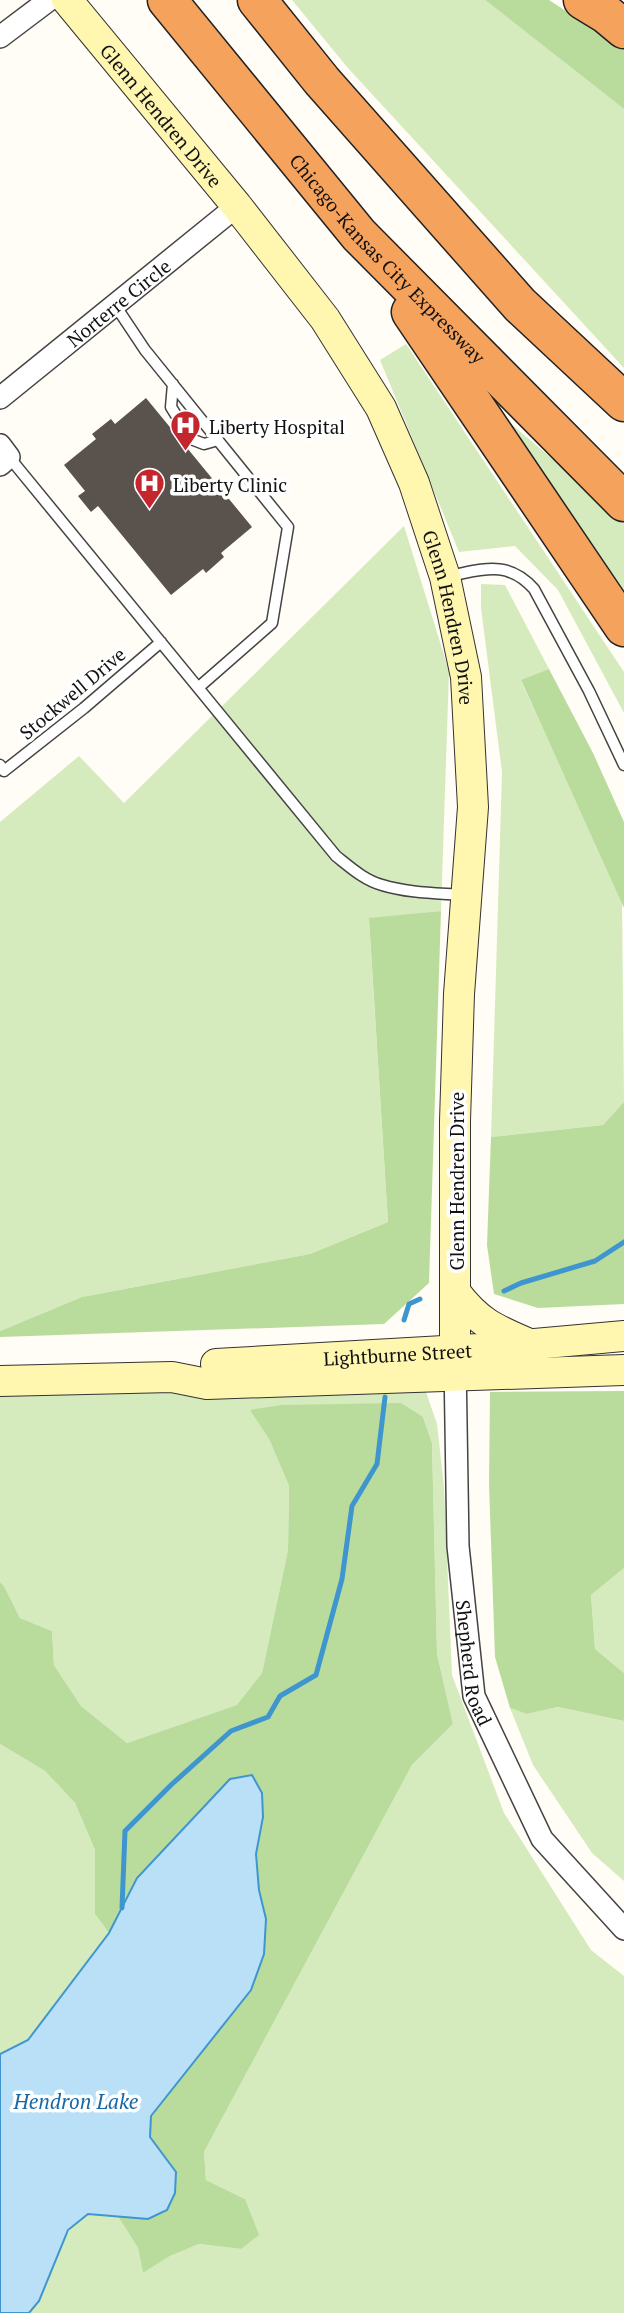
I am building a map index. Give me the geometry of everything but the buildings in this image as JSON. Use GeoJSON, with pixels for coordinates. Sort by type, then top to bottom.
{"type":"FeatureCollection","features":[{"type":"Feature","properties":{"kind":"highway","name":"Chicago-Kansas City Expressway"},"geometry":{"type":"LineString","coordinates":[[167,0],[359,235],[624,502]]}},
{"type":"Feature","properties":{"kind":"highway"},"geometry":{"type":"LineString","coordinates":[[257,0],[322,81],[520,305],[624,402]]}},
{"type":"Feature","properties":{"kind":"highway"},"geometry":{"type":"LineString","coordinates":[[583,0],[624,29]]}},
{"type":"Feature","properties":{"kind":"highway"},"geometry":{"type":"LineString","coordinates":[[359,235],[624,627]]}},
{"type":"Feature","properties":{"kind":"street"},"geometry":{"type":"LineString","coordinates":[[0,37],[49,0]]}},
{"type":"Feature","properties":{"kind":"street","name":"Glenn Hendren Drive"},"geometry":{"type":"LineString","coordinates":[[67,0],[237,206],[325,319],[381,408],[414,483],[445,577],[466,677],[473,807],[459,994],[455,1121],[455,1364]]}},
{"type":"Feature","properties":{"kind":"street","name":"Norterre Circle"},"geometry":{"type":"LineString","coordinates":[[0,398],[237,206]]}},
{"type":"Feature","properties":{"kind":"street"},"geometry":{"type":"LineString","coordinates":[[456,1293],[472,1314],[495,1329],[531,1344]]}},
{"type":"Feature","properties":{"kind":"street","name":"Lightburne Street"},"geometry":{"type":"LineString","coordinates":[[455,1364],[531,1344],[624,1336]]}},
{"type":"Feature","properties":{"kind":"street","name":"Lightburne Street"},"geometry":{"type":"LineString","coordinates":[[0,1381],[172,1377],[207,1364],[455,1364],[624,1370]]}},
{"type":"Feature","properties":{"kind":"street","name":"Shepherd Road"},"geometry":{"type":"LineString","coordinates":[[455,1364],[458,1546],[474,1696],[542,1839],[624,1929]]}},
{"type":"Feature","properties":{"kind":"lane"},"geometry":{"type":"LineString","coordinates":[[115,305],[145,351],[288,527],[272,623],[199,687]]}},
{"type":"Feature","properties":{"kind":"lane"},"geometry":{"type":"LineString","coordinates":[[173,384],[171,407],[191,439],[204,444],[218,440]]}},
{"type":"Feature","properties":{"kind":"lane"},"geometry":{"type":"LineString","coordinates":[[3,456],[199,687],[336,856],[364,877],[380,885],[416,892],[466,895]]}},
{"type":"Feature","properties":{"kind":"lane"},"geometry":{"type":"LineString","coordinates":[[445,577],[489,569],[506,569],[524,578],[534,589],[589,691],[624,765]]}},
{"type":"Feature","properties":{"kind":"lane","name":"Stockwell Drive"},"geometry":{"type":"LineString","coordinates":[[2,768],[84,708],[161,642]]}},
{"type":"Feature","properties":{"kind":"green space"},"geometry":{"type":"Polygon","coordinates":[[[292,0],[485,0],[624,109],[624,368],[347,67],[292,0]]]}},
{"type":"Feature","properties":{"kind":"green space"},"geometry":{"type":"Polygon","coordinates":[[[485,0],[549,0],[624,49],[624,109],[485,0]]]}},
{"type":"Feature","properties":{"kind":"green space"},"geometry":{"type":"Polygon","coordinates":[[[406,344],[624,672],[624,713],[558,590],[515,546],[459,552],[380,360],[406,344]]]}},
{"type":"Feature","properties":{"kind":"green space"},"geometry":{"type":"Polygon","coordinates":[[[510,423],[624,520],[624,594],[510,423]]]}},
{"type":"Feature","properties":{"kind":"green space"},"geometry":{"type":"Polygon","coordinates":[[[404,526],[449,671],[441,911],[369,919],[388,1222],[310,1254],[82,1297],[0,1331],[0,822],[79,756],[124,803],[404,526]]]}},
{"type":"Feature","properties":{"kind":"green space"},"geometry":{"type":"Polygon","coordinates":[[[481,584],[505,585],[549,669],[521,681],[622,901],[624,1102],[603,1125],[491,1137],[502,772],[481,608],[481,584]]]}},
{"type":"Feature","properties":{"kind":"green space"},"geometry":{"type":"Polygon","coordinates":[[[549,669],[593,753],[624,822],[624,908],[521,680],[549,669]]]}},
{"type":"Feature","properties":{"kind":"green space"},"geometry":{"type":"Polygon","coordinates":[[[441,911],[429,1283],[384,1324],[0,1337],[0,1331],[82,1297],[310,1254],[388,1222],[369,918],[441,911]]]}},
{"type":"Feature","properties":{"kind":"green space"},"geometry":{"type":"Polygon","coordinates":[[[624,1102],[624,1304],[538,1308],[494,1294],[487,1245],[491,1137],[603,1125],[624,1102]]]}},
{"type":"Feature","properties":{"kind":"green space"},"geometry":{"type":"Polygon","coordinates":[[[395,1387],[426,1392],[437,1424],[444,1487],[452,1675],[504,1813],[591,1950],[624,1976],[624,2313],[29,2313],[70,2229],[89,2214],[117,2215],[138,2248],[143,2273],[170,2256],[199,2244],[241,2249],[245,2199],[206,2180],[204,2152],[412,1765],[453,1724],[437,1654],[432,1443],[423,1417],[251,1410],[269,1439],[289,1486],[288,1550],[262,1673],[238,1705],[127,1743],[81,1706],[54,1665],[52,1631],[20,1618],[0,1582],[0,1396],[395,1387]]]}},
{"type":"Feature","properties":{"kind":"green space"},"geometry":{"type":"Polygon","coordinates":[[[624,1391],[624,1568],[591,1595],[595,1649],[624,1673],[624,1721],[558,1707],[527,1714],[510,1708],[495,1657],[489,1484],[490,1392],[624,1391]]]}},
{"type":"Feature","properties":{"kind":"green space"},"geometry":{"type":"Polygon","coordinates":[[[401,1403],[423,1417],[432,1443],[437,1654],[453,1724],[412,1765],[204,2152],[206,2180],[245,2199],[259,2235],[241,2249],[199,2244],[170,2256],[143,2273],[138,2248],[117,2215],[148,2219],[176,2172],[150,2137],[151,2116],[251,1990],[264,1954],[266,1919],[259,1890],[256,1854],[263,1817],[137,1878],[109,1933],[95,1914],[95,1850],[75,1803],[45,1771],[0,1744],[0,1582],[20,1618],[52,1631],[54,1665],[81,1706],[127,1743],[237,1705],[262,1673],[288,1550],[289,1486],[269,1439],[250,1410],[281,1405],[401,1403]]]}},
{"type":"Feature","properties":{"kind":"green space"},"geometry":{"type":"Polygon","coordinates":[[[624,1568],[624,1673],[595,1649],[591,1595],[624,1568]]]}},
{"type":"Feature","properties":{"kind":"green space"},"geometry":{"type":"Polygon","coordinates":[[[558,1707],[624,1721],[624,1881],[592,1853],[533,1765],[510,1708],[527,1714],[558,1707]]]}},
{"type":"Feature","properties":{"kind":"green space"},"geometry":{"type":"Polygon","coordinates":[[[0,1744],[45,1771],[75,1803],[95,1850],[95,1914],[109,1933],[28,2040],[0,2054],[0,1744]]]}},
{"type":"Feature","properties":{"kind":"water","name":"Hendron Lake"},"geometry":{"type":"Polygon","coordinates":[[[252,1775],[262,1793],[263,1817],[256,1854],[259,1890],[266,1919],[264,1954],[251,1990],[151,2116],[150,2137],[176,2172],[175,2193],[167,2210],[148,2219],[88,2214],[68,2230],[39,2301],[29,2313],[0,2313],[0,2054],[28,2040],[109,1933],[137,1878],[230,1779],[252,1775]]]}},
{"type":"Feature","properties":{"kind":"waterway"},"geometry":{"type":"LineString","coordinates":[[504,1291],[521,1283],[595,1261],[624,1242]]}},
{"type":"Feature","properties":{"kind":"waterway"},"geometry":{"type":"LineString","coordinates":[[404,1320],[409,1304],[420,1299]]}},
{"type":"Feature","properties":{"kind":"waterway"},"geometry":{"type":"LineString","coordinates":[[122,1908],[125,1831],[231,1731],[268,1717],[280,1696],[316,1675],[342,1579],[352,1506],[377,1464],[385,1397]]}},
{"type":"Feature","properties":{"kind":"place","name":"Liberty Hospital"},"geometry":{"type":"Point","coordinates":[186,453]}},
{"type":"Feature","properties":{"kind":"place","name":"Liberty Clinic"},"geometry":{"type":"Point","coordinates":[150,511]}}]}
